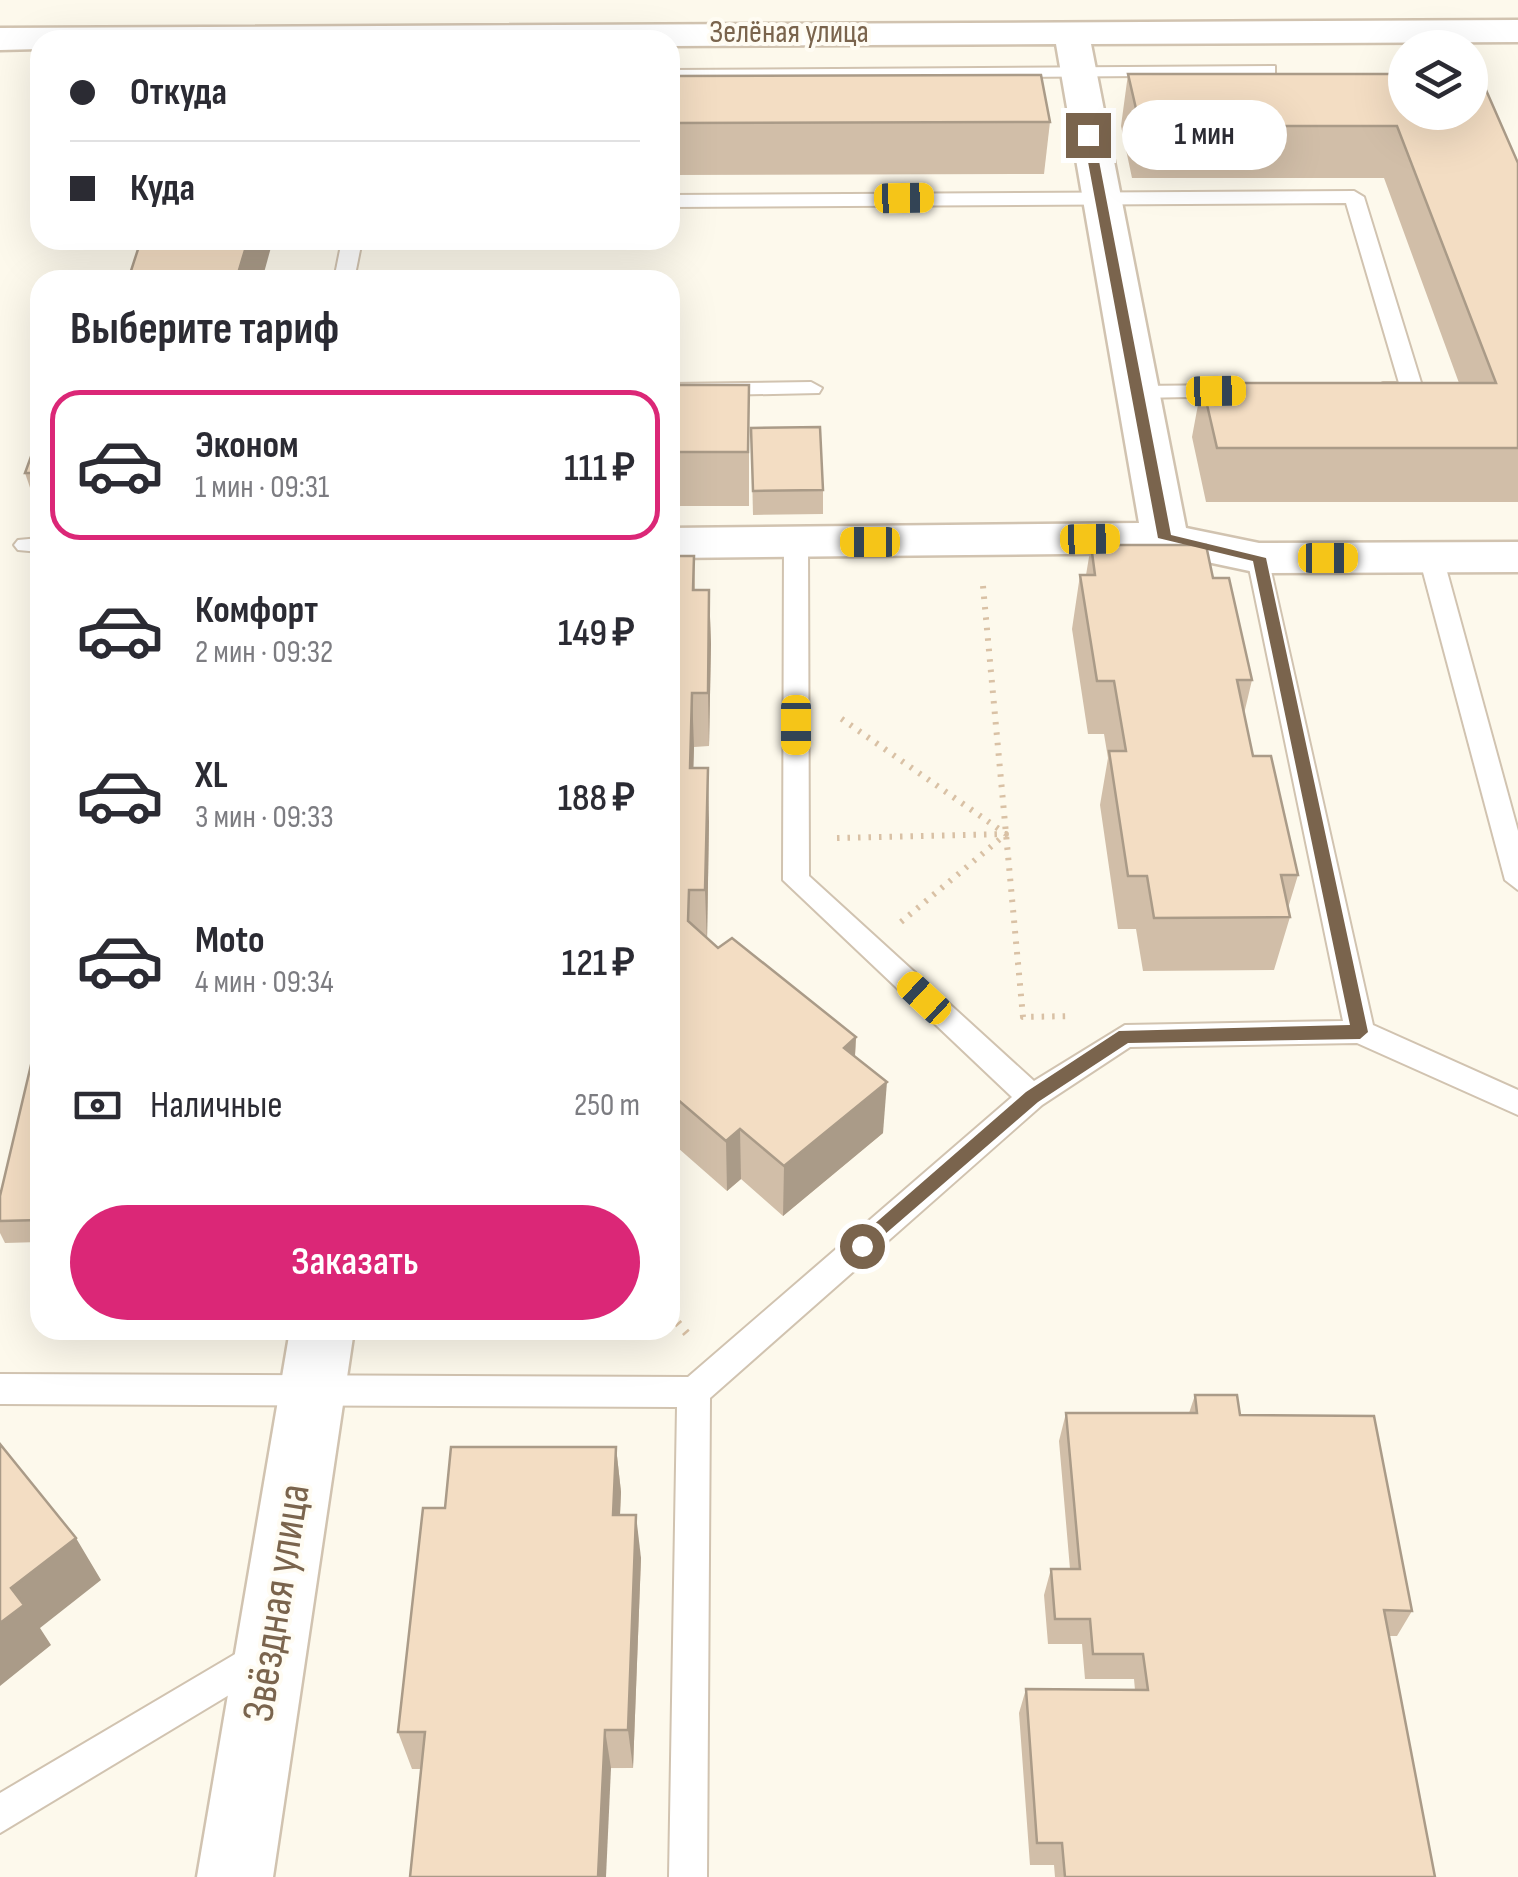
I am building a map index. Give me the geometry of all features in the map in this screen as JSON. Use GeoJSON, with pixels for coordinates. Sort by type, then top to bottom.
{"type":"FeatureCollection","features":[{"type":"Feature","properties":{"kind":"street","name":"Зелёная улица"},"geometry":{"type":"LineString","coordinates":[[680,39],[1074,53],[1517,33]]}},
{"type":"Feature","properties":{"kind":"street","name":"Зелёная улица"},"geometry":{"type":"LineString","coordinates":[[0,39],[30,39]]}},
{"type":"Feature","properties":{"kind":"street"},"geometry":{"type":"LineString","coordinates":[[1074,53],[1164,538]]}},
{"type":"Feature","properties":{"kind":"street"},"geometry":{"type":"LineString","coordinates":[[680,543],[1164,538],[1259,558],[1518,557]]}},
{"type":"Feature","properties":{"kind":"street","name":"Звёздная улица"},"geometry":{"type":"LineString","coordinates":[[235,1877],[316,1359]]}},
{"type":"Feature","properties":{"kind":"lane"},"geometry":{"type":"LineString","coordinates":[[680,74],[1074,53],[1270,70]]}},
{"type":"Feature","properties":{"kind":"lane"},"geometry":{"type":"LineString","coordinates":[[680,202],[1354,196],[1412,389],[1353,389]]}},
{"type":"Feature","properties":{"kind":"lane"},"geometry":{"type":"LineString","coordinates":[[680,390],[811,388]]}},
{"type":"Feature","properties":{"kind":"lane"},"geometry":{"type":"LineString","coordinates":[[1137,392],[1255,390]]}},
{"type":"Feature","properties":{"kind":"lane"},"geometry":{"type":"LineString","coordinates":[[796,542],[796,880],[1032,1097]]}},
{"type":"Feature","properties":{"kind":"lane"},"geometry":{"type":"LineString","coordinates":[[1431,557],[1518,880]]}},
{"type":"Feature","properties":{"kind":"lane"},"geometry":{"type":"LineString","coordinates":[[1259,558],[1360,1032]]}},
{"type":"Feature","properties":{"kind":"lane"},"geometry":{"type":"LineString","coordinates":[[0,1389],[316,1359],[694,1392],[1032,1097],[1125,1036],[1360,1032],[1518,1102]]}},
{"type":"Feature","properties":{"kind":"lane"},"geometry":{"type":"LineString","coordinates":[[688,1877],[694,1392]]}},
{"type":"Feature","properties":{"kind":"lane"},"geometry":{"type":"LineString","coordinates":[[0,1814],[268,1652]]}},
{"type":"Feature","properties":{"kind":"path"},"geometry":{"type":"LineString","coordinates":[[979,540],[1023,1017],[1080,1016]]}},
{"type":"Feature","properties":{"kind":"path"},"geometry":{"type":"LineString","coordinates":[[796,687],[1006,834]]}},
{"type":"Feature","properties":{"kind":"path"},"geometry":{"type":"LineString","coordinates":[[796,840],[1006,834]]}},
{"type":"Feature","properties":{"kind":"path"},"geometry":{"type":"LineString","coordinates":[[870,948],[1006,834]]}},
{"type":"Feature","properties":{"kind":"path"},"geometry":{"type":"LineString","coordinates":[[680,1339],[704,1322]]}},
{"type":"Feature","properties":{"kind":"path"},"geometry":{"type":"LineString","coordinates":[[674,1343],[678,1340]]}},
{"type":"Feature","properties":{"kind":"building"},"geometry":{"type":"Polygon","coordinates":[[[1128,74],[1388,74],[1388,126],[1140,126],[1128,74]]]}},
{"type":"Feature","properties":{"kind":"building"},"geometry":{"type":"Polygon","coordinates":[[[1041,75],[1050,122],[680,123],[680,76],[1041,75]]]}},
{"type":"Feature","properties":{"kind":"building"},"geometry":{"type":"Polygon","coordinates":[[[1488,95],[1518,163],[1518,448],[1217,448],[1202,383],[1496,383],[1399,130],[1488,130],[1488,95]]]}},
{"type":"Feature","properties":{"kind":"building"},"geometry":{"type":"Polygon","coordinates":[[[138,250],[245,250],[239,270],[131,270],[138,250]]]}},
{"type":"Feature","properties":{"kind":"building"},"geometry":{"type":"Polygon","coordinates":[[[680,385],[749,385],[748,452],[680,452],[680,385]]]}},
{"type":"Feature","properties":{"kind":"building"},"geometry":{"type":"Polygon","coordinates":[[[820,427],[823,490],[753,491],[751,428],[820,427]]]}},
{"type":"Feature","properties":{"kind":"building"},"geometry":{"type":"Polygon","coordinates":[[[1091,545],[1206,545],[1213,578],[1229,578],[1252,680],[1237,680],[1253,756],[1271,756],[1298,875],[1281,875],[1290,917],[1154,918],[1147,876],[1128,876],[1109,751],[1126,751],[1114,681],[1097,681],[1080,575],[1095,575],[1091,545]]]}},
{"type":"Feature","properties":{"kind":"building"},"geometry":{"type":"Polygon","coordinates":[[[680,556],[694,556],[693,590],[709,590],[708,693],[692,693],[690,768],[708,768],[705,890],[689,890],[688,921],[718,948],[732,938],[856,1037],[844,1048],[887,1082],[784,1166],[740,1129],[726,1141],[680,1102],[680,556]]]}},
{"type":"Feature","properties":{"kind":"building"},"geometry":{"type":"Polygon","coordinates":[[[30,1069],[30,1220],[0,1221],[0,1196],[30,1069]]]}},
{"type":"Feature","properties":{"kind":"building"},"geometry":{"type":"Polygon","coordinates":[[[1195,1395],[1237,1395],[1240,1415],[1374,1416],[1412,1611],[1384,1610],[1435,1877],[1065,1877],[1062,1843],[1037,1843],[1026,1689],[1148,1690],[1143,1654],[1093,1654],[1090,1619],[1055,1619],[1051,1569],[1080,1569],[1066,1413],[1197,1413],[1195,1395]]]}},
{"type":"Feature","properties":{"kind":"building"},"geometry":{"type":"Polygon","coordinates":[[[0,1444],[76,1538],[11,1588],[24,1605],[0,1623],[0,1444]]]}},
{"type":"Feature","properties":{"kind":"building"},"geometry":{"type":"Polygon","coordinates":[[[451,1447],[616,1447],[613,1515],[636,1515],[628,1730],[605,1730],[598,1877],[410,1877],[425,1732],[398,1732],[423,1508],[445,1508],[451,1447]]]}},
{"type":"Feature","properties":{"kind":"route"},"geometry":{"type":"LineString","coordinates":[[862,1246],[1032,1097],[1125,1036],[1360,1032],[1259,558],[1164,538],[1088,135]]}}]}
